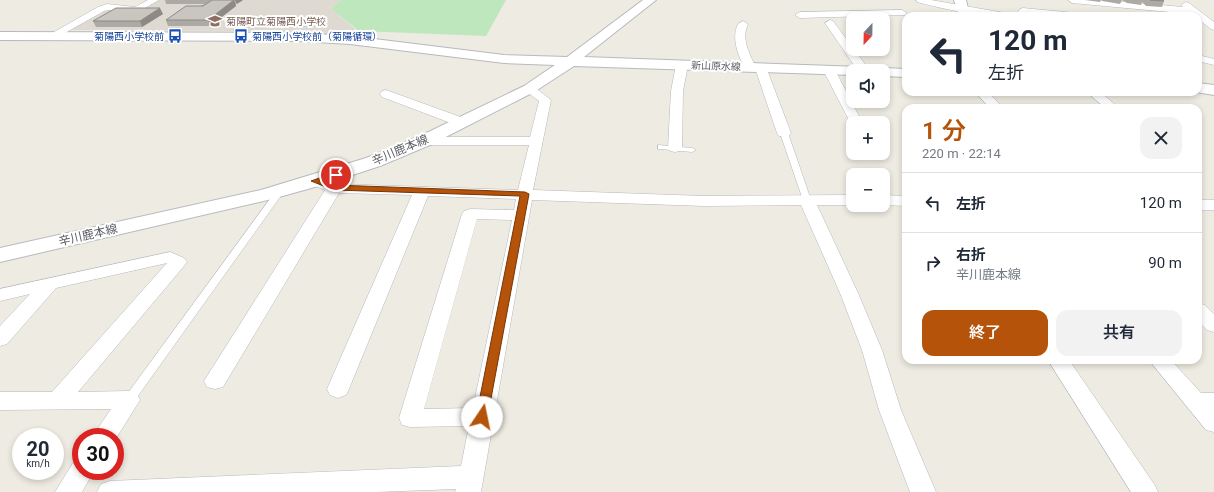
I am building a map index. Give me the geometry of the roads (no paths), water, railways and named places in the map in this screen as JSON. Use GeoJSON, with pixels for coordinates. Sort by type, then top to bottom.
{"type":"FeatureCollection","features":[{"type":"Feature","properties":{"kind":"main road","name":"辛川鹿本線"},"geometry":{"type":"LineString","coordinates":[[0,255],[281,190],[324,185],[373,162],[424,141],[529,89],[571,61],[650,0]]}},
{"type":"Feature","properties":{"kind":"main road","name":"新山原水線"},"geometry":{"type":"LineString","coordinates":[[0,36],[298,37],[350,40],[504,59],[846,71]]}},
{"type":"Feature","properties":{"kind":"main road"},"geometry":{"type":"LineString","coordinates":[[890,72],[902,73]]}},
{"type":"Feature","properties":{"kind":"street"},"geometry":{"type":"LineString","coordinates":[[52,36],[107,7],[125,0]]}},
{"type":"Feature","properties":{"kind":"street"},"geometry":{"type":"LineString","coordinates":[[107,7],[136,10],[155,0]]}},
{"type":"Feature","properties":{"kind":"street"},"geometry":{"type":"LineString","coordinates":[[920,0],[961,5],[989,12]]}},
{"type":"Feature","properties":{"kind":"street"},"geometry":{"type":"LineString","coordinates":[[1072,0],[1194,11]]}},
{"type":"Feature","properties":{"kind":"street"},"geometry":{"type":"LineString","coordinates":[[1179,0],[1194,11]]}},
{"type":"Feature","properties":{"kind":"street"},"geometry":{"type":"LineString","coordinates":[[892,4],[902,13]]}},
{"type":"Feature","properties":{"kind":"street"},"geometry":{"type":"LineString","coordinates":[[1023,12],[1033,12]]}},
{"type":"Feature","properties":{"kind":"street"},"geometry":{"type":"LineString","coordinates":[[800,15],[902,15]]}},
{"type":"Feature","properties":{"kind":"street"},"geometry":{"type":"LineString","coordinates":[[1202,17],[1214,27]]}},
{"type":"Feature","properties":{"kind":"street"},"geometry":{"type":"LineString","coordinates":[[830,23],[859,64]]}},
{"type":"Feature","properties":{"kind":"street"},"geometry":{"type":"LineString","coordinates":[[743,24],[740,29],[739,39],[755,67],[784,133]]}},
{"type":"Feature","properties":{"kind":"street"},"geometry":{"type":"LineString","coordinates":[[1202,28],[1214,30]]}},
{"type":"Feature","properties":{"kind":"street"},"geometry":{"type":"LineString","coordinates":[[1202,59],[1214,62]]}},
{"type":"Feature","properties":{"kind":"street"},"geometry":{"type":"LineString","coordinates":[[675,148],[677,91],[682,65]]}},
{"type":"Feature","properties":{"kind":"street"},"geometry":{"type":"LineString","coordinates":[[829,70],[854,116]]}},
{"type":"Feature","properties":{"kind":"street"},"geometry":{"type":"LineString","coordinates":[[110,492],[470,485],[525,194],[545,100],[529,89]]}},
{"type":"Feature","properties":{"kind":"street"},"geometry":{"type":"LineString","coordinates":[[386,94],[461,122]]}},
{"type":"Feature","properties":{"kind":"street"},"geometry":{"type":"LineString","coordinates":[[985,96],[993,104]]}},
{"type":"Feature","properties":{"kind":"street"},"geometry":{"type":"LineString","coordinates":[[1098,96],[1108,104]]}},
{"type":"Feature","properties":{"kind":"street"},"geometry":{"type":"LineString","coordinates":[[424,141],[536,141]]}},
{"type":"Feature","properties":{"kind":"street"},"geometry":{"type":"LineString","coordinates":[[215,381],[324,185],[422,191],[704,200],[846,200]]}},
{"type":"Feature","properties":{"kind":"street"},"geometry":{"type":"LineString","coordinates":[[338,389],[422,191]]}},
{"type":"Feature","properties":{"kind":"street"},"geometry":{"type":"LineString","coordinates":[[807,200],[849,293],[872,350],[890,410],[923,492]]}},
{"type":"Feature","properties":{"kind":"street"},"geometry":{"type":"LineString","coordinates":[[890,200],[902,201]]}},
{"type":"Feature","properties":{"kind":"street"},"geometry":{"type":"LineString","coordinates":[[1202,205],[1214,205]]}},
{"type":"Feature","properties":{"kind":"street"},"geometry":{"type":"LineString","coordinates":[[482,417],[410,418],[470,214],[521,215]]}},
{"type":"Feature","properties":{"kind":"street"},"geometry":{"type":"LineString","coordinates":[[0,295],[170,257],[178,262],[58,400]]}},
{"type":"Feature","properties":{"kind":"street"},"geometry":{"type":"LineString","coordinates":[[0,339],[51,283]]}},
{"type":"Feature","properties":{"kind":"street"},"geometry":{"type":"LineString","coordinates":[[1202,314],[1214,325]]}},
{"type":"Feature","properties":{"kind":"street"},"geometry":{"type":"LineString","coordinates":[[1061,364],[1145,492]]}},
{"type":"Feature","properties":{"kind":"street"},"geometry":{"type":"LineString","coordinates":[[1163,364],[1205,402],[1214,423]]}},
{"type":"Feature","properties":{"kind":"street"},"geometry":{"type":"LineString","coordinates":[[0,401],[129,400]]}},
{"type":"Feature","properties":{"kind":"street"},"geometry":{"type":"LineString","coordinates":[[110,428],[129,400]]}},
{"type":"Feature","properties":{"kind":"street"},"geometry":{"type":"LineString","coordinates":[[68,492],[76,480]]}},
{"type":"Feature","properties":{"kind":"lane"},"geometry":{"type":"LineString","coordinates":[[784,133],[807,200]]}},
{"type":"Feature","properties":{"kind":"lane"},"geometry":{"type":"LineString","coordinates":[[661,147],[692,150]]}},
{"type":"Feature","properties":{"kind":"lane"},"geometry":{"type":"LineString","coordinates":[[129,400],[281,190]]}},
{"type":"Feature","properties":{"kind":"water"},"geometry":{"type":"Polygon","coordinates":[[[280,19],[316,19],[308,27],[271,27],[280,19]]]}},
{"type":"Feature","properties":{"kind":"place","name":"菊陽町立菊陽西小学校"},"geometry":{"type":"Point","coordinates":[215,21]}},
{"type":"Feature","properties":{"kind":"place","name":"菊陽西小学校前"},"geometry":{"type":"Point","coordinates":[175,36]}},
{"type":"Feature","properties":{"kind":"place","name":"菊陽西小学校前（菊陽循環）"},"geometry":{"type":"Point","coordinates":[241,36]}}]}
